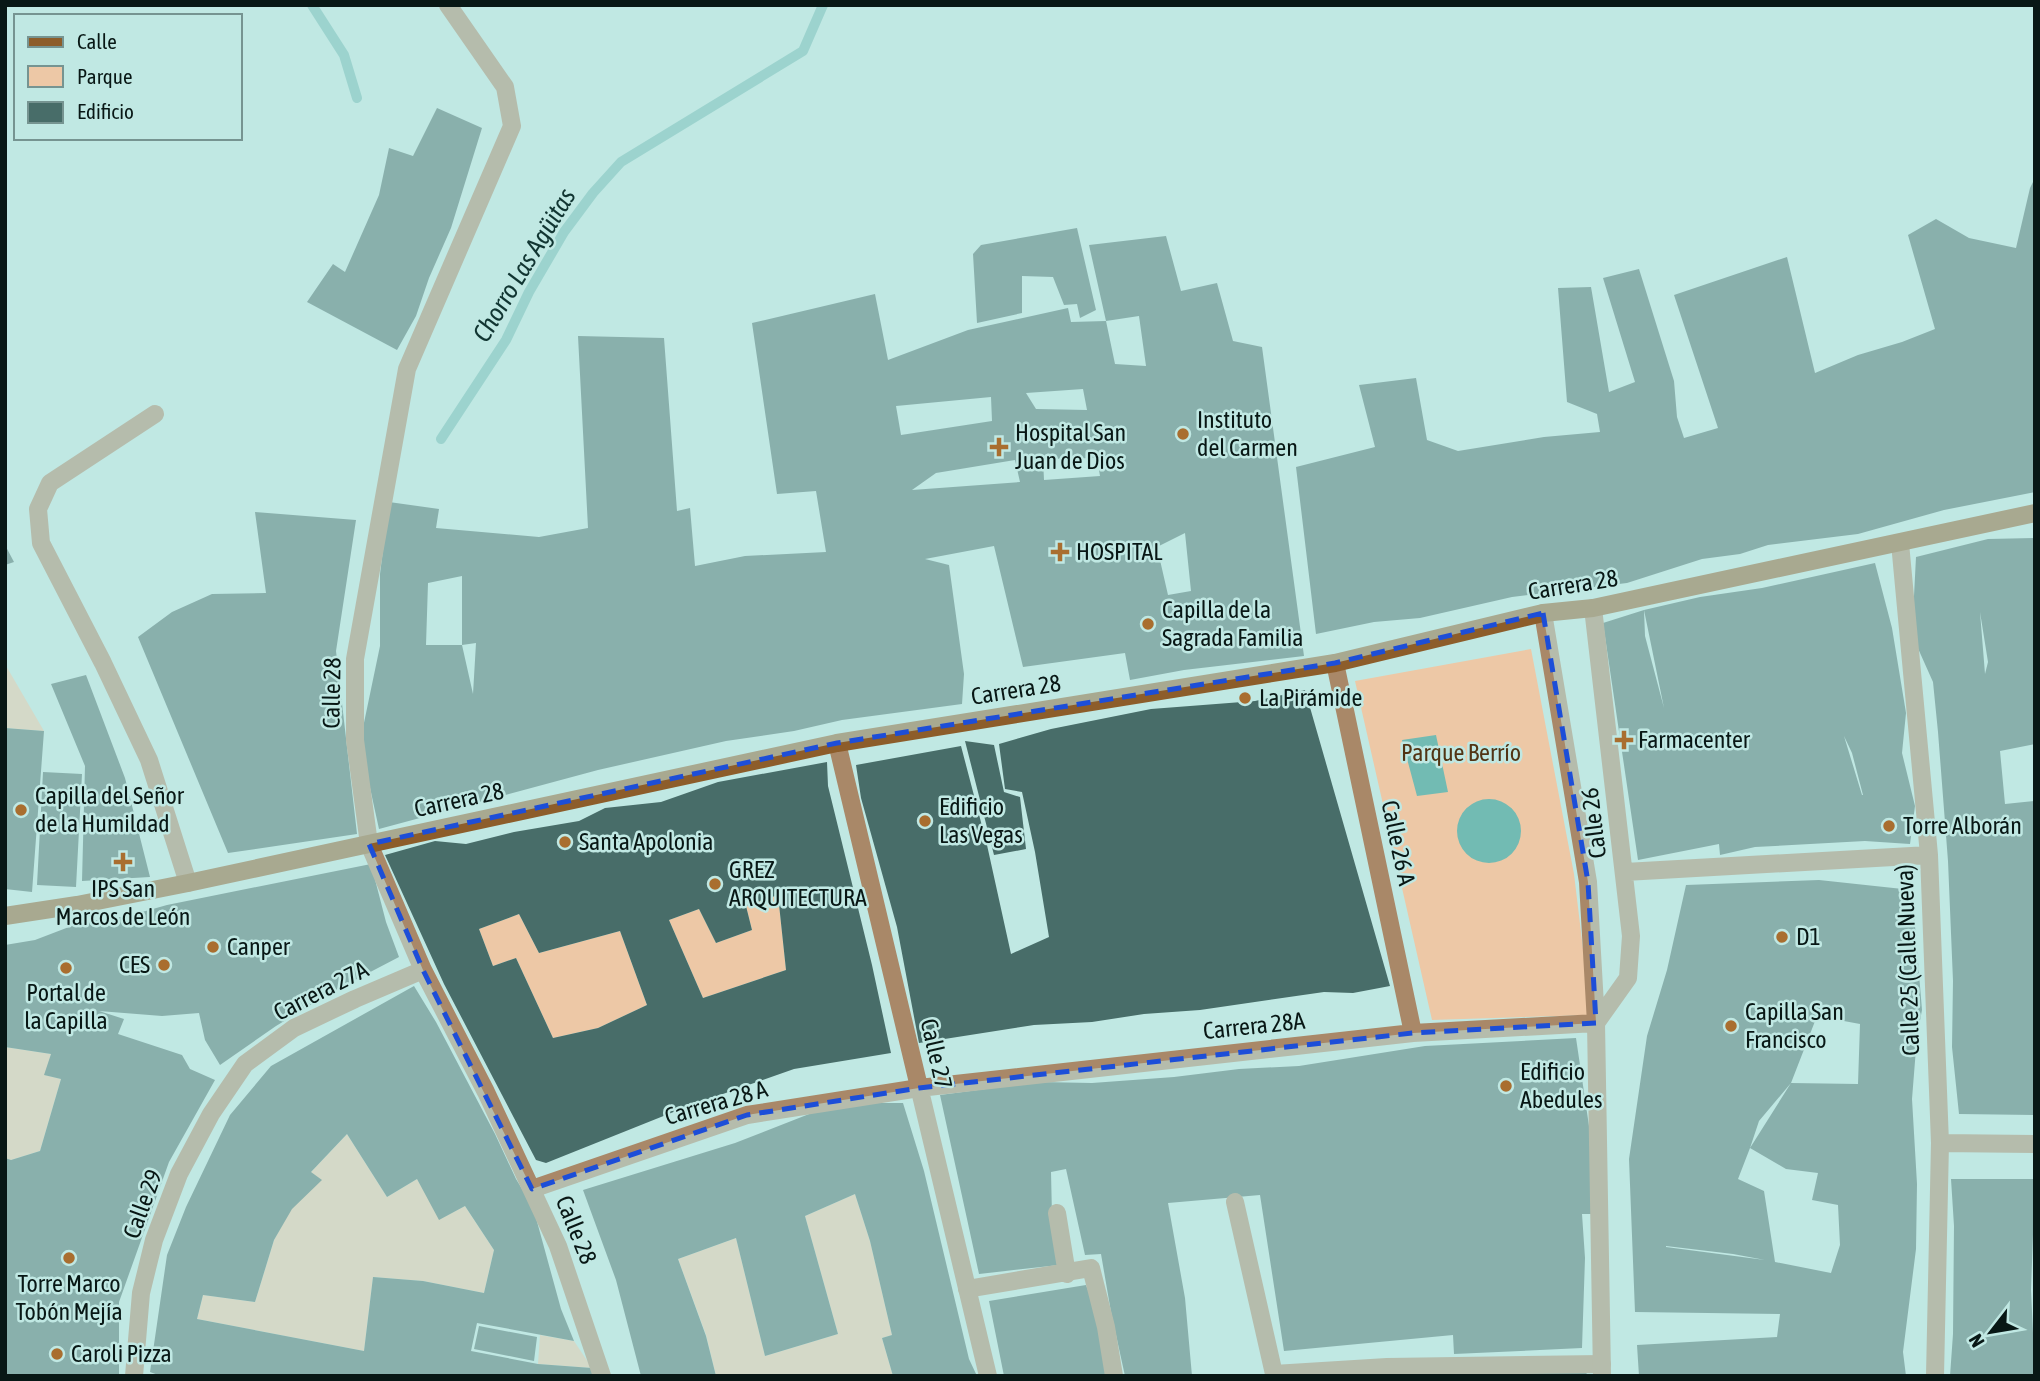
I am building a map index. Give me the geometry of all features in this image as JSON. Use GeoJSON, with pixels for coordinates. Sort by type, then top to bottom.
{"type":"FeatureCollection","features":[{"type":"Feature","properties":{"kind":"main road","name":"Carrera 28"},"geometry":{"type":"LineString","coordinates":[[5,916],[188,883],[837,743],[1335,663],[1543,613],[1593,608],[2035,513]]}},
{"type":"Feature","properties":{"kind":"street","name":"Calle 28"},"geometry":{"type":"LineString","coordinates":[[448,5],[505,87],[512,126],[407,369],[355,659],[355,740],[369,845],[423,970],[558,1246],[602,1376]]}},
{"type":"Feature","properties":{"kind":"street"},"geometry":{"type":"LineString","coordinates":[[155,414],[50,483],[38,509],[41,543],[149,760],[188,883]]}},
{"type":"Feature","properties":{"kind":"street","name":"Calle 25 (Calle Nueva)"},"geometry":{"type":"LineString","coordinates":[[1900,543],[1929,855],[1940,1143],[1935,1376]]}},
{"type":"Feature","properties":{"kind":"street","name":"Calle 26"},"geometry":{"type":"LineString","coordinates":[[1593,608],[1631,936],[1628,978],[1596,1023]]}},
{"type":"Feature","properties":{"kind":"street","name":"Calle 26"},"geometry":{"type":"LineString","coordinates":[[1543,613],[1588,882],[1596,1023],[1602,1370]]}},
{"type":"Feature","properties":{"kind":"street","name":"Calle 26 A"},"geometry":{"type":"LineString","coordinates":[[1335,663],[1413,1033]]}},
{"type":"Feature","properties":{"kind":"street","name":"Calle 27"},"geometry":{"type":"LineString","coordinates":[[837,743],[988,1376]]}},
{"type":"Feature","properties":{"kind":"street"},"geometry":{"type":"LineString","coordinates":[[1625,872],[1929,855]]}},
{"type":"Feature","properties":{"kind":"street","name":"Carrera 27A"},"geometry":{"type":"LineString","coordinates":[[244,1064],[294,1028],[423,970]]}},
{"type":"Feature","properties":{"kind":"street","name":"Carrera 28A"},"geometry":{"type":"LineString","coordinates":[[919,1088],[1413,1033],[1596,1023]]}},
{"type":"Feature","properties":{"kind":"street","name":"Calle 29"},"geometry":{"type":"LineString","coordinates":[[134,1376],[141,1293],[154,1240],[179,1174],[211,1114],[244,1064]]}},
{"type":"Feature","properties":{"kind":"street","name":"Carrera 28 A"},"geometry":{"type":"LineString","coordinates":[[532,1189],[747,1115],[919,1088]]}},
{"type":"Feature","properties":{"kind":"street"},"geometry":{"type":"LineString","coordinates":[[1940,1143],[2035,1144]]}},
{"type":"Feature","properties":{"kind":"street"},"geometry":{"type":"LineString","coordinates":[[1235,1202],[1273,1374],[1387,1367],[1602,1370]]}},
{"type":"Feature","properties":{"kind":"street"},"geometry":{"type":"LineString","coordinates":[[1057,1213],[1067,1273]]}},
{"type":"Feature","properties":{"kind":"street"},"geometry":{"type":"LineString","coordinates":[[967,1289],[1091,1268],[1106,1327],[1114,1376]]}},
{"type":"Feature","properties":{"kind":"highlighted area"},"geometry":{"type":"Polygon","coordinates":[[[1543,613],[1588,882],[1596,1023],[1413,1033],[919,1088],[747,1115],[532,1189],[423,970],[369,844],[837,743],[1335,663],[1543,613]]]}},
{"type":"Feature","properties":{"kind":"green space","name":"Parque Berrío"},"geometry":{"type":"Polygon","coordinates":[[[1531,649],[1574,874],[1591,1015],[1432,1020],[1355,681],[1531,649]]]}},
{"type":"Feature","properties":{"kind":"green space"},"geometry":{"type":"Polygon","coordinates":[[[5,664],[44,731],[5,728],[5,664]]]}},
{"type":"Feature","properties":{"kind":"green space"},"geometry":{"type":"Polygon","coordinates":[[[778,895],[786,970],[703,998],[669,920],[699,909],[716,943],[752,930],[746,906],[778,895]]]}},
{"type":"Feature","properties":{"kind":"green space"},"geometry":{"type":"Polygon","coordinates":[[[519,914],[539,953],[620,931],[647,1005],[598,1028],[553,1038],[516,958],[493,966],[479,929],[519,914]]]}},
{"type":"Feature","properties":{"kind":"green space"},"geometry":{"type":"Polygon","coordinates":[[[5,1047],[51,1054],[45,1075],[61,1079],[40,1151],[11,1160],[5,1158],[5,1047]]]}},
{"type":"Feature","properties":{"kind":"green space"},"geometry":{"type":"Polygon","coordinates":[[[347,1134],[387,1197],[417,1179],[440,1219],[465,1206],[494,1250],[484,1293],[423,1281],[373,1277],[364,1351],[197,1319],[203,1295],[255,1302],[274,1240],[311,1172],[347,1134]]]}},
{"type":"Feature","properties":{"kind":"green space"},"geometry":{"type":"Polygon","coordinates":[[[855,1194],[870,1241],[892,1335],[882,1338],[893,1376],[716,1376],[706,1335],[678,1259],[736,1238],[765,1356],[838,1334],[805,1216],[855,1194]]]}},
{"type":"Feature","properties":{"kind":"green space"},"geometry":{"type":"Polygon","coordinates":[[[540,1335],[574,1341],[592,1368],[538,1364],[540,1335]]]}},
{"type":"Feature","properties":{"kind":"water"},"geometry":{"type":"Polygon","coordinates":[[[1436,735],[1448,792],[1417,796],[1402,740],[1436,735]]]}},
{"type":"Feature","properties":{"kind":"water"},"geometry":{"type":"Polygon","coordinates":[[[1489,799],[1512,808],[1521,831],[1512,854],[1489,863],[1466,854],[1457,831],[1466,808],[1489,799]]]}},
{"type":"Feature","properties":{"kind":"building"},"geometry":{"type":"Polygon","coordinates":[[[437,108],[482,128],[451,228],[416,316],[397,350],[307,302],[333,264],[345,272],[379,195],[389,148],[413,156],[437,108]]]}},
{"type":"Feature","properties":{"kind":"building"},"geometry":{"type":"Polygon","coordinates":[[[2035,178],[2035,492],[1944,510],[1858,534],[1768,545],[1740,554],[1702,559],[1627,583],[1512,597],[1420,618],[1374,622],[1316,634],[1296,467],[1375,447],[1359,385],[1416,378],[1427,440],[1458,451],[1544,437],[1600,432],[1597,414],[1567,402],[1558,288],[1591,287],[1609,392],[1635,382],[1603,278],[1639,269],[1674,381],[1677,417],[1684,438],[1718,428],[1674,295],[1787,257],[1815,373],[1935,329],[1908,235],[1936,219],[1969,238],[2016,248],[2030,188],[2035,178]]]}},
{"type":"Feature","properties":{"kind":"building"},"geometry":{"type":"Polygon","coordinates":[[[1077,228],[1096,310],[1080,318],[1077,304],[1064,305],[1053,277],[1022,276],[1022,313],[977,323],[973,254],[981,245],[1077,228]]]}},
{"type":"Feature","properties":{"kind":"building"},"geometry":{"type":"Polygon","coordinates":[[[1166,236],[1181,291],[1217,283],[1233,341],[1262,347],[1304,656],[1184,670],[1130,680],[1125,653],[1023,667],[994,546],[925,559],[949,565],[964,674],[962,704],[842,720],[794,731],[726,741],[598,770],[379,829],[360,742],[380,646],[380,574],[389,502],[439,509],[436,528],[539,537],[588,528],[578,336],[664,338],[677,511],[690,508],[695,566],[745,556],[826,552],[816,491],[777,494],[752,323],[875,294],[888,360],[968,330],[1068,308],[1071,322],[1106,321],[1089,245],[1166,236]],[[1139,316],[1106,321],[1115,364],[1146,366],[1139,316]],[[1083,389],[1026,393],[1036,409],[1087,410],[1083,389]],[[991,397],[896,406],[901,435],[992,421],[991,397]],[[1097,458],[1043,459],[1044,480],[1100,476],[1097,458]],[[1015,460],[936,473],[912,490],[1020,482],[1015,460]],[[1185,533],[1157,547],[1168,595],[1191,591],[1185,533]],[[462,576],[428,583],[426,645],[462,645],[462,576]],[[476,643],[462,645],[473,694],[476,643]]]}},
{"type":"Feature","properties":{"kind":"building"},"geometry":{"type":"Polygon","coordinates":[[[255,512],[356,520],[336,651],[357,834],[228,853],[138,637],[172,612],[212,594],[266,593],[255,512]]]}},
{"type":"Feature","properties":{"kind":"building"},"geometry":{"type":"Polygon","coordinates":[[[2035,538],[2035,744],[2000,751],[2005,804],[2035,801],[2035,1115],[1959,1114],[1952,1047],[1953,981],[1948,861],[1938,732],[1933,682],[1912,635],[1916,557],[1988,539],[2035,538]],[[1980,612],[1985,674],[1988,662],[1980,612]]]}},
{"type":"Feature","properties":{"kind":"building"},"geometry":{"type":"Polygon","coordinates":[[[5,545],[14,562],[5,565],[5,545]]]}},
{"type":"Feature","properties":{"kind":"building"},"geometry":{"type":"Polygon","coordinates":[[[1875,563],[1892,628],[1906,713],[1902,753],[1915,806],[1910,844],[1865,841],[1755,847],[1720,855],[1719,844],[1638,860],[1603,623],[1644,610],[1700,597],[1762,588],[1875,563]],[[1644,610],[1645,636],[1664,708],[1644,610]],[[1844,736],[1862,795],[1863,795],[1852,753],[1844,736]]]}},
{"type":"Feature","properties":{"kind":"building"},"geometry":{"type":"Polygon","coordinates":[[[86,675],[125,778],[150,877],[82,881],[85,766],[51,684],[86,675]]]}},
{"type":"Feature","properties":{"kind":"building"},"geometry":{"type":"Polygon","coordinates":[[[1305,690],[1390,986],[1353,993],[1324,992],[1092,1022],[1034,1025],[919,1043],[897,927],[861,798],[856,765],[961,746],[987,845],[1011,954],[1049,937],[1022,792],[1005,789],[999,744],[1051,729],[1151,709],[1255,701],[1305,690]]]}},
{"type":"Feature","properties":{"kind":"building","name":"Capilla del Señor de la Humildad"},"geometry":{"type":"Polygon","coordinates":[[[5,728],[44,731],[32,892],[5,889],[5,728]]]}},
{"type":"Feature","properties":{"kind":"building"},"geometry":{"type":"Polygon","coordinates":[[[965,741],[994,745],[1004,792],[1020,797],[1026,849],[994,855],[965,741]]]}},
{"type":"Feature","properties":{"kind":"building"},"geometry":{"type":"Polygon","coordinates":[[[827,762],[828,786],[891,1053],[794,1069],[686,1107],[546,1163],[536,1160],[444,984],[385,855],[435,841],[466,844],[514,832],[579,821],[605,808],[661,802],[718,782],[827,762]],[[778,895],[746,906],[752,930],[716,943],[699,909],[669,920],[703,998],[786,970],[778,895]],[[519,914],[479,929],[493,966],[516,958],[553,1038],[598,1028],[647,1005],[620,931],[539,953],[519,914]]]}},
{"type":"Feature","properties":{"kind":"building"},"geometry":{"type":"Polygon","coordinates":[[[43,772],[82,774],[76,887],[37,885],[43,772]]]}},
{"type":"Feature","properties":{"kind":"building"},"geometry":{"type":"Polygon","coordinates":[[[371,864],[386,922],[399,957],[332,992],[220,1065],[205,1040],[199,1013],[162,1016],[99,1011],[124,1019],[118,1034],[182,1055],[190,1069],[215,1080],[169,1162],[119,1302],[119,1376],[5,1376],[5,1158],[11,1160],[40,1151],[61,1079],[44,1075],[51,1054],[5,1047],[5,945],[35,940],[82,922],[128,916],[167,905],[371,864]]]}},
{"type":"Feature","properties":{"kind":"building"},"geometry":{"type":"Polygon","coordinates":[[[1819,880],[1912,890],[1922,1010],[1912,1099],[1917,1184],[1916,1249],[1903,1352],[1906,1376],[1639,1376],[1637,1345],[1777,1337],[1780,1314],[1635,1312],[1629,1159],[1647,1036],[1667,970],[1686,885],[1819,880]],[[1817,1016],[1791,1083],[1858,1084],[1860,1024],[1817,1016]],[[1791,1083],[1759,1121],[1750,1148],[1791,1083]],[[1750,1148],[1738,1179],[1764,1191],[1775,1262],[1831,1273],[1840,1245],[1838,1205],[1812,1200],[1818,1173],[1786,1169],[1750,1148]],[[1666,1247],[1765,1260],[1733,1254],[1666,1247]]]}},
{"type":"Feature","properties":{"kind":"building"},"geometry":{"type":"Polygon","coordinates":[[[414,986],[436,1022],[533,1207],[561,1309],[574,1341],[477,1323],[471,1351],[538,1364],[592,1368],[596,1376],[161,1376],[150,1372],[167,1255],[186,1207],[230,1115],[271,1066],[414,986]],[[347,1134],[311,1172],[322,1180],[292,1209],[274,1240],[255,1302],[203,1295],[197,1319],[364,1351],[373,1277],[423,1281],[484,1293],[494,1250],[465,1206],[439,1220],[417,1179],[387,1197],[347,1134]]]}},
{"type":"Feature","properties":{"kind":"building"},"geometry":{"type":"Polygon","coordinates":[[[1576,1038],[1589,1126],[1593,1214],[1582,1214],[1585,1258],[1582,1348],[1454,1354],[1453,1335],[1284,1351],[1260,1195],[1168,1203],[1185,1298],[1192,1376],[1125,1376],[1101,1254],[1085,1255],[1066,1169],[1051,1172],[1052,1216],[1059,1265],[979,1274],[940,1095],[1039,1082],[1092,1083],[1299,1066],[1425,1046],[1576,1038]]]}},
{"type":"Feature","properties":{"kind":"building"},"geometry":{"type":"Polygon","coordinates":[[[848,1103],[903,1103],[924,1171],[969,1359],[977,1376],[893,1376],[882,1338],[892,1335],[870,1241],[855,1194],[805,1216],[838,1334],[765,1356],[736,1238],[678,1259],[706,1336],[716,1376],[641,1376],[616,1280],[583,1190],[735,1143],[827,1107],[848,1103]]]}},
{"type":"Feature","properties":{"kind":"building"},"geometry":{"type":"Polygon","coordinates":[[[1951,1179],[2035,1179],[2031,1290],[2035,1376],[1950,1376],[1954,1226],[1951,1179]]]}},
{"type":"Feature","properties":{"kind":"building"},"geometry":{"type":"Polygon","coordinates":[[[1086,1285],[1103,1329],[1111,1376],[1004,1376],[989,1301],[1086,1285]]]}},
{"type":"Feature","properties":{"kind":"building"},"geometry":{"type":"Polygon","coordinates":[[[479,1326],[537,1337],[534,1361],[474,1349],[479,1326]]]}},
{"type":"Feature","properties":{"kind":"building"},"geometry":{"type":"Polygon","coordinates":[[[1586,1370],[1587,1376],[1503,1376],[1503,1373],[1586,1370]]]}},
{"type":"Feature","properties":{"kind":"waterway"},"geometry":{"type":"LineString","coordinates":[[312,5],[344,55],[357,98]]}},
{"type":"Feature","properties":{"kind":"waterway","name":"Chorro Las Agüitas"},"geometry":{"type":"LineString","coordinates":[[441,439],[506,340],[529,292],[564,232],[593,193],[621,162],[803,51],[823,5]]}},
{"type":"Feature","properties":{"kind":"place","name":"Instituto del Carmen"},"geometry":{"type":"Point","coordinates":[1183,434]}},
{"type":"Feature","properties":{"kind":"place","name":"Hospital San Juan de Dios"},"geometry":{"type":"Point","coordinates":[999,447]}},
{"type":"Feature","properties":{"kind":"place","name":"HOSPITAL"},"geometry":{"type":"Point","coordinates":[1060,552]}},
{"type":"Feature","properties":{"kind":"place","name":"Capilla de la Sagrada Familia"},"geometry":{"type":"Point","coordinates":[1148,624]}},
{"type":"Feature","properties":{"kind":"place","name":"La Pirámide"},"geometry":{"type":"Point","coordinates":[1245,698]}},
{"type":"Feature","properties":{"kind":"place","name":"Farmacenter"},"geometry":{"type":"Point","coordinates":[1624,740]}},
{"type":"Feature","properties":{"kind":"place","name":"Capilla del Señor de la Humildad"},"geometry":{"type":"Point","coordinates":[21,810]}},
{"type":"Feature","properties":{"kind":"place","name":"Edificio Las Vegas"},"geometry":{"type":"Point","coordinates":[925,821]}},
{"type":"Feature","properties":{"kind":"place","name":"Torre Alborán"},"geometry":{"type":"Point","coordinates":[1889,826]}},
{"type":"Feature","properties":{"kind":"place","name":"Santa Apolonia"},"geometry":{"type":"Point","coordinates":[565,842]}},
{"type":"Feature","properties":{"kind":"place","name":"IPS San Marcos de León"},"geometry":{"type":"Point","coordinates":[123,862]}},
{"type":"Feature","properties":{"kind":"place","name":"GREZ ARQUITECTURA"},"geometry":{"type":"Point","coordinates":[715,884]}},
{"type":"Feature","properties":{"kind":"place","name":"D1"},"geometry":{"type":"Point","coordinates":[1782,937]}},
{"type":"Feature","properties":{"kind":"place","name":"Canper"},"geometry":{"type":"Point","coordinates":[213,947]}},
{"type":"Feature","properties":{"kind":"place","name":"CES"},"geometry":{"type":"Point","coordinates":[164,965]}},
{"type":"Feature","properties":{"kind":"place","name":"Portal de la Capilla"},"geometry":{"type":"Point","coordinates":[66,968]}},
{"type":"Feature","properties":{"kind":"place","name":"Capilla San Francisco"},"geometry":{"type":"Point","coordinates":[1731,1026]}},
{"type":"Feature","properties":{"kind":"place","name":"Edificio Abedules"},"geometry":{"type":"Point","coordinates":[1506,1086]}},
{"type":"Feature","properties":{"kind":"place","name":"Torre Marco Tobón Mejía"},"geometry":{"type":"Point","coordinates":[69,1258]}},
{"type":"Feature","properties":{"kind":"place","name":"Caroli Pizza"},"geometry":{"type":"Point","coordinates":[57,1354]}}]}
